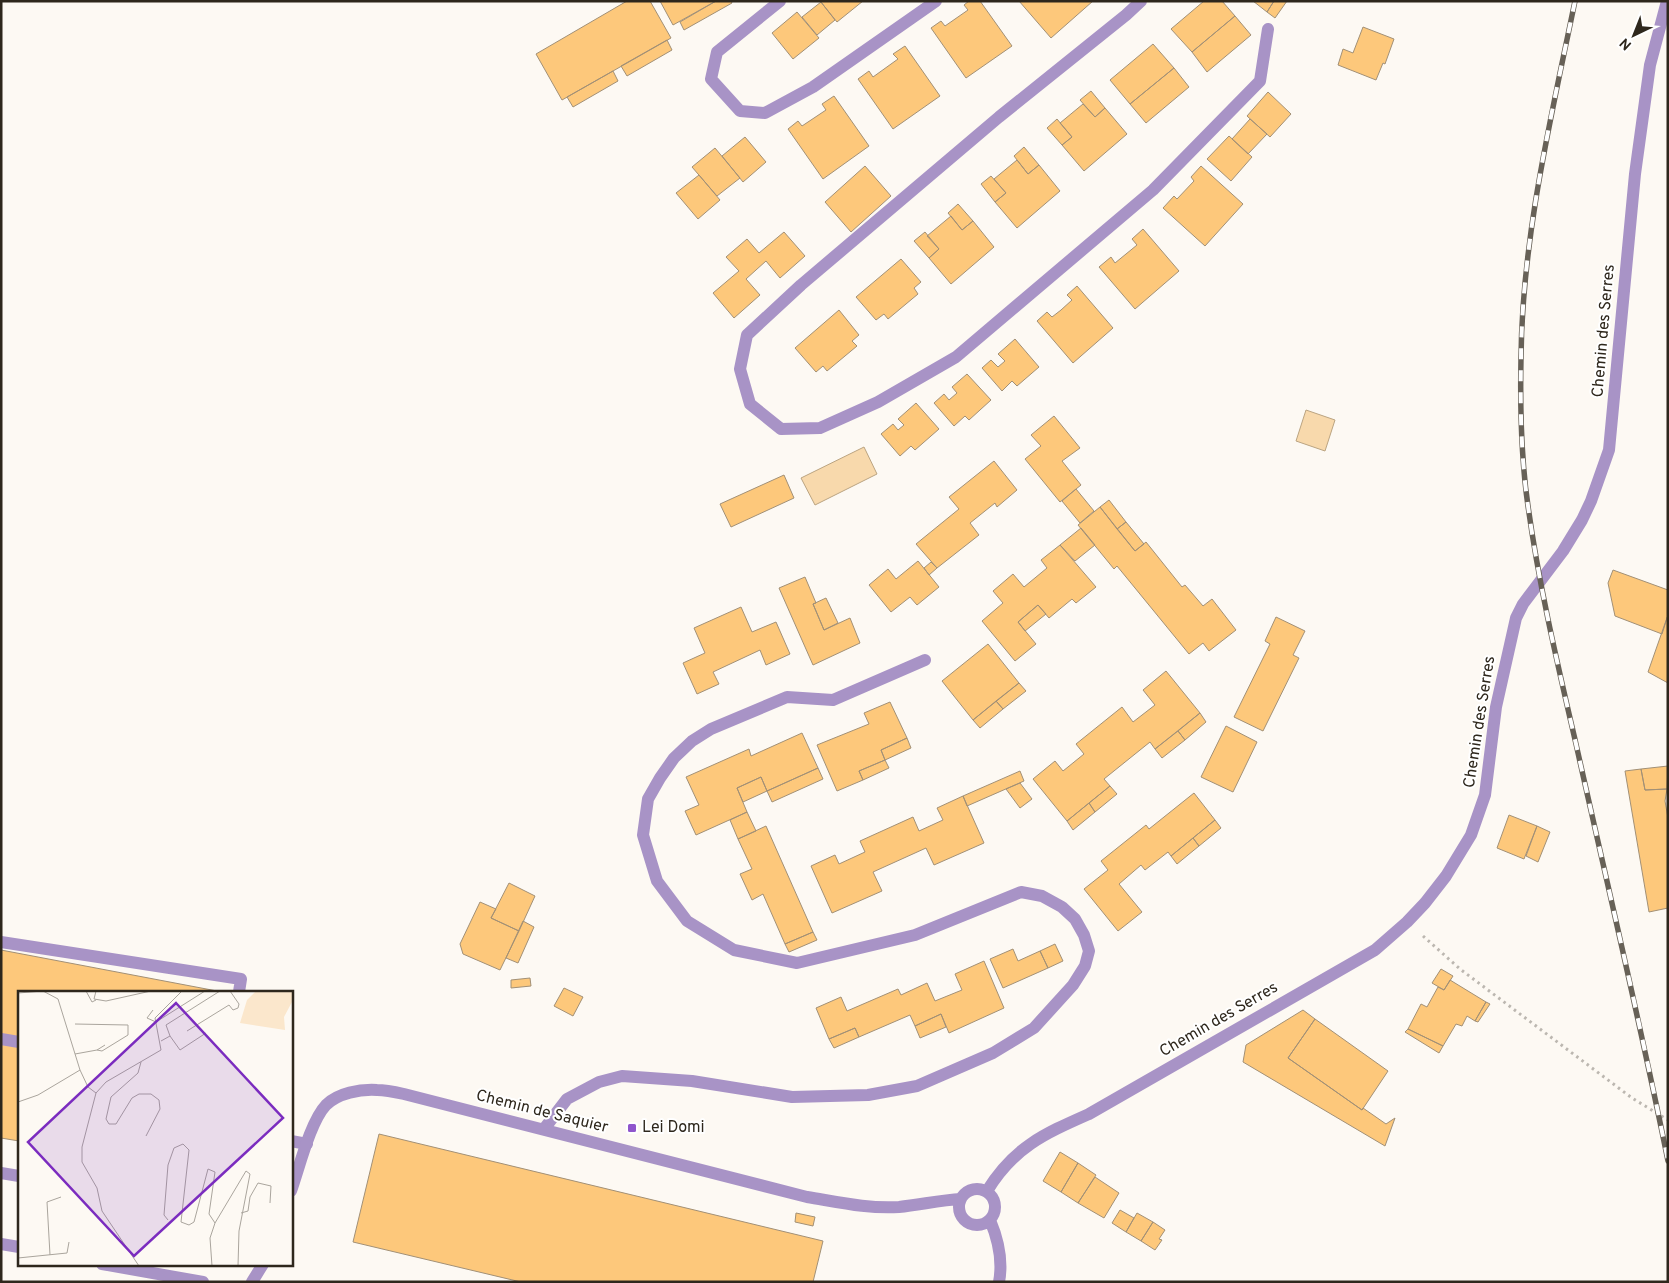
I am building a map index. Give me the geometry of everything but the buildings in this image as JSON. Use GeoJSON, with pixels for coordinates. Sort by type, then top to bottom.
{"type":"FeatureCollection","features":[{"type":"Feature","properties":{"kind":"street"},"geometry":{"type":"LineString","coordinates":[[780,1],[717,52],[711,79],[740,111],[765,113],[813,87],[936,1]]}},
{"type":"Feature","properties":{"kind":"street"},"geometry":{"type":"LineString","coordinates":[[1141,1],[991,123],[801,285],[747,335],[740,369],[750,404],[781,429],[820,428],[878,402],[956,357],[1154,190],[1260,82],[1268,29]]}},
{"type":"Feature","properties":{"kind":"street","name":"Chemin des Serres"},"geometry":{"type":"LineString","coordinates":[[987,1191],[997,1175],[1014,1155],[1047,1132],[1089,1114],[1375,950],[1407,922],[1446,876],[1471,835],[1485,795],[1496,707],[1516,618],[1523,604],[1563,551],[1582,520],[1591,501],[1609,450],[1636,165],[1650,65],[1667,1]]}},
{"type":"Feature","properties":{"kind":"street"},"geometry":{"type":"LineString","coordinates":[[544,1129],[567,1099],[599,1082],[622,1076],[692,1081],[792,1097],[868,1096],[917,1086],[993,1053],[1034,1028],[1073,985],[1084,966],[1088,951],[1084,935],[1075,919],[1062,907],[1042,896],[1021,892],[915,935],[797,963],[734,950],[687,921],[657,881],[643,834],[648,799],[674,758],[692,741],[711,729],[787,697],[833,700],[925,660]]}},
{"type":"Feature","properties":{"kind":"street"},"geometry":{"type":"LineString","coordinates":[[1,942],[241,980],[239,991]]}},
{"type":"Feature","properties":{"kind":"street"},"geometry":{"type":"LineString","coordinates":[[1,1039],[18,1042]]}},
{"type":"Feature","properties":{"kind":"street","name":"Chemin de Saquier"},"geometry":{"type":"LineString","coordinates":[[292,1188],[307,1144],[318,1118],[326,1106],[337,1097],[353,1092],[376,1090],[404,1094],[807,1196],[867,1207],[900,1207],[939,1200],[961,1199]]}},
{"type":"Feature","properties":{"kind":"street"},"geometry":{"type":"LineString","coordinates":[[292,1141],[307,1144]]}},
{"type":"Feature","properties":{"kind":"street"},"geometry":{"type":"LineString","coordinates":[[1,1173],[18,1176]]}},
{"type":"Feature","properties":{"kind":"street"},"geometry":{"type":"LineString","coordinates":[[980,1189],[987,1191],[993,1197],[996,1205],[995,1213],[983,1225],[974,1226],[966,1222],[960,1216],[958,1207],[961,1199],[972,1190],[980,1189]]}},
{"type":"Feature","properties":{"kind":"street"},"geometry":{"type":"LineString","coordinates":[[990,1220],[998,1246],[999,1282]]}},
{"type":"Feature","properties":{"kind":"street"},"geometry":{"type":"LineString","coordinates":[[1,1244],[18,1247]]}},
{"type":"Feature","properties":{"kind":"street"},"geometry":{"type":"LineString","coordinates":[[113,1266],[203,1282]]}},
{"type":"Feature","properties":{"kind":"street"},"geometry":{"type":"LineString","coordinates":[[252,1282],[262,1266]]}},
{"type":"Feature","properties":{"kind":"path"},"geometry":{"type":"LineString","coordinates":[[1407,922],[1468,974],[1632,1098],[1668,1120]]}},
{"type":"Feature","properties":{"kind":"shaded area"},"geometry":{"type":"Polygon","coordinates":[[[1306,410],[1335,420],[1325,451],[1296,441],[1306,410]]]}},
{"type":"Feature","properties":{"kind":"shaded area"},"geometry":{"type":"Polygon","coordinates":[[[864,447],[877,474],[815,505],[801,478],[864,447]]]}},
{"type":"Feature","properties":{"kind":"railway"},"geometry":{"type":"LineString","coordinates":[[1575,1],[1539,178],[1526,268],[1521,376],[1524,470],[1532,536],[1549,626],[1635,1005],[1668,1161]]}},
{"type":"Feature","properties":{"kind":"place","name":"Lei Domi"},"geometry":{"type":"Point","coordinates":[632,1128]}}]}
